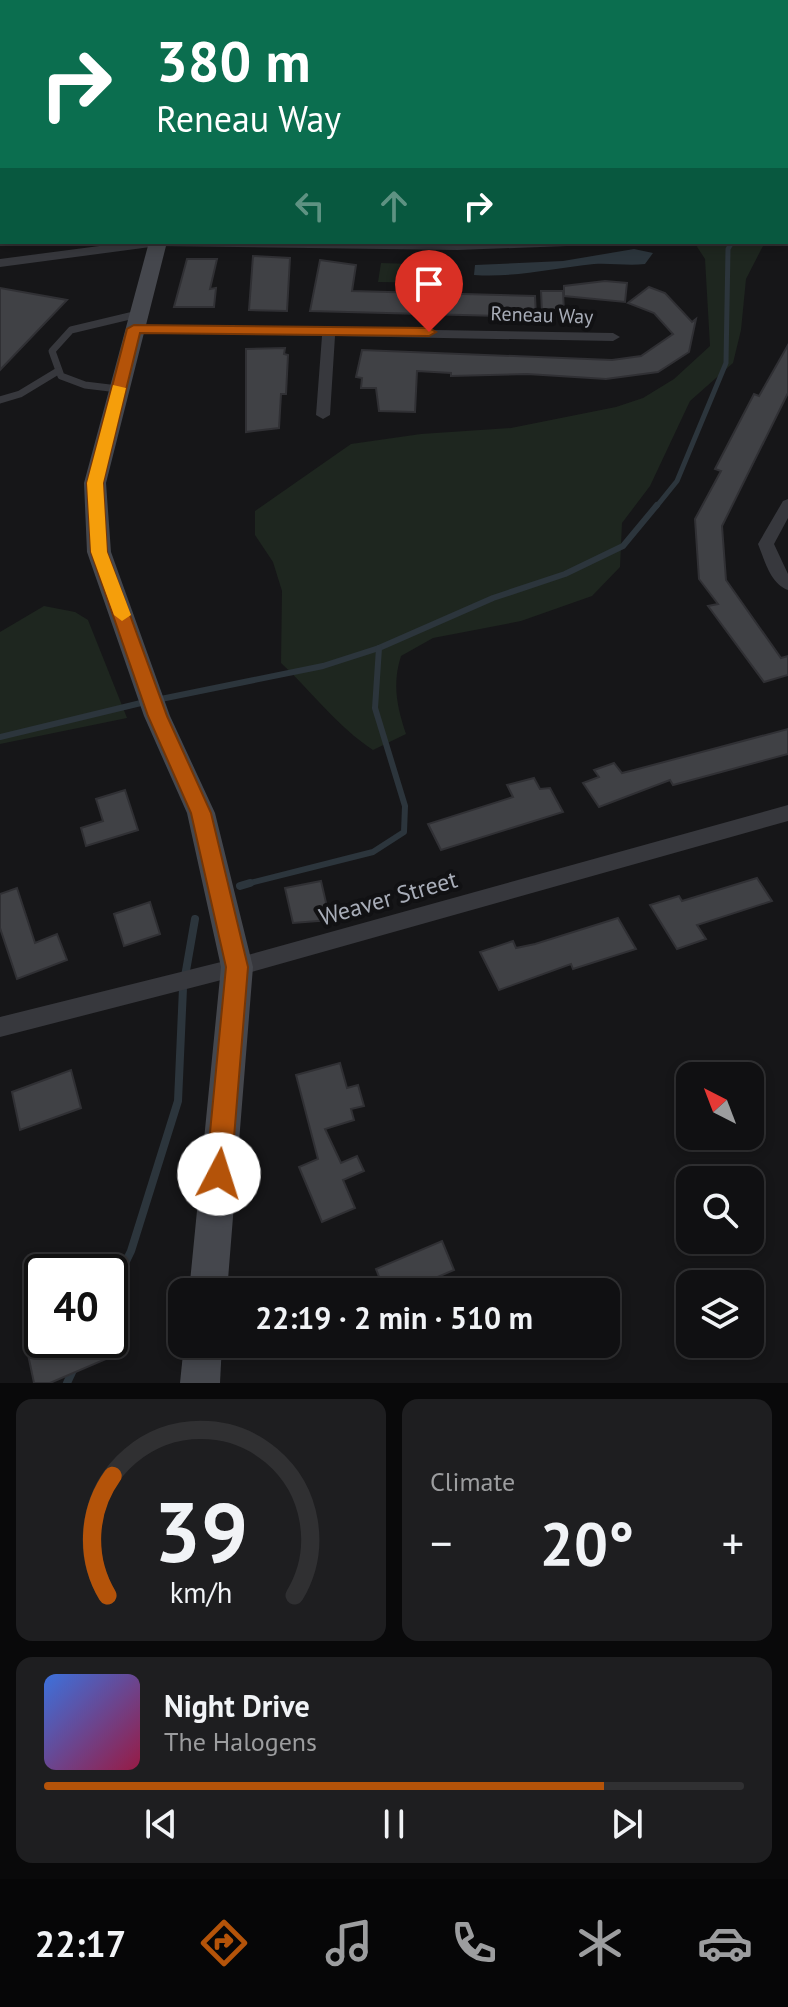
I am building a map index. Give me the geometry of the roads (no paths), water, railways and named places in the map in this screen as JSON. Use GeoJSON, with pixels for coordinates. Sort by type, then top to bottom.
{"type":"FeatureCollection","features":[{"type":"Feature","properties":{"kind":"street"},"geometry":{"type":"LineString","coordinates":[[21,244],[25,259]]}},
{"type":"Feature","properties":{"kind":"street"},"geometry":{"type":"LineString","coordinates":[[0,263],[142,244]]}},
{"type":"Feature","properties":{"kind":"street"},"geometry":{"type":"LineString","coordinates":[[157,244],[95,483],[99,552],[157,716],[201,813],[237,967],[209,1278]]}},
{"type":"Feature","properties":{"kind":"street"},"geometry":{"type":"LineString","coordinates":[[308,244],[512,244]]}},
{"type":"Feature","properties":{"kind":"street","name":"Reneau Way"},"geometry":{"type":"LineString","coordinates":[[136,321],[329,332],[613,337]]}},
{"type":"Feature","properties":{"kind":"street"},"geometry":{"type":"LineString","coordinates":[[323,415],[329,332]]}},
{"type":"Feature","properties":{"kind":"street"},"geometry":{"type":"LineString","coordinates":[[785,576],[766,544],[788,504]]}},
{"type":"Feature","properties":{"kind":"street","name":"Weaver Street"},"geometry":{"type":"LineString","coordinates":[[0,1027],[237,967],[788,813]]}},
{"type":"Feature","properties":{"kind":"street"},"geometry":{"type":"LineString","coordinates":[[200,1383],[202,1358]]}},
{"type":"Feature","properties":{"kind":"lane"},"geometry":{"type":"LineString","coordinates":[[118,389],[85,385],[61,376],[52,351],[71,330],[136,321]]}},
{"type":"Feature","properties":{"kind":"lane"},"geometry":{"type":"LineString","coordinates":[[0,400],[20,394],[58,371]]}},
{"type":"Feature","properties":{"kind":"waterway"},"geometry":{"type":"LineString","coordinates":[[656,507],[677,481],[726,363],[728,249],[731,244]]}},
{"type":"Feature","properties":{"kind":"waterway"},"geometry":{"type":"LineString","coordinates":[[379,648],[493,598],[565,574],[623,546],[657,505]]}},
{"type":"Feature","properties":{"kind":"waterway"},"geometry":{"type":"LineString","coordinates":[[156,700],[323,666],[379,648]]}},
{"type":"Feature","properties":{"kind":"waterway"},"geometry":{"type":"LineString","coordinates":[[242,885],[373,852],[404,832],[405,806],[375,708],[379,648]]}},
{"type":"Feature","properties":{"kind":"waterway"},"geometry":{"type":"LineString","coordinates":[[0,737],[145,702]]}},
{"type":"Feature","properties":{"kind":"waterway"},"geometry":{"type":"LineString","coordinates":[[240,886],[250,883]]}},
{"type":"Feature","properties":{"kind":"waterway"},"geometry":{"type":"LineString","coordinates":[[128,1257],[178,1101],[183,988],[195,919]]}},
{"type":"Feature","properties":{"kind":"waterway"},"geometry":{"type":"LineString","coordinates":[[67,1383],[74,1368]]}}]}
